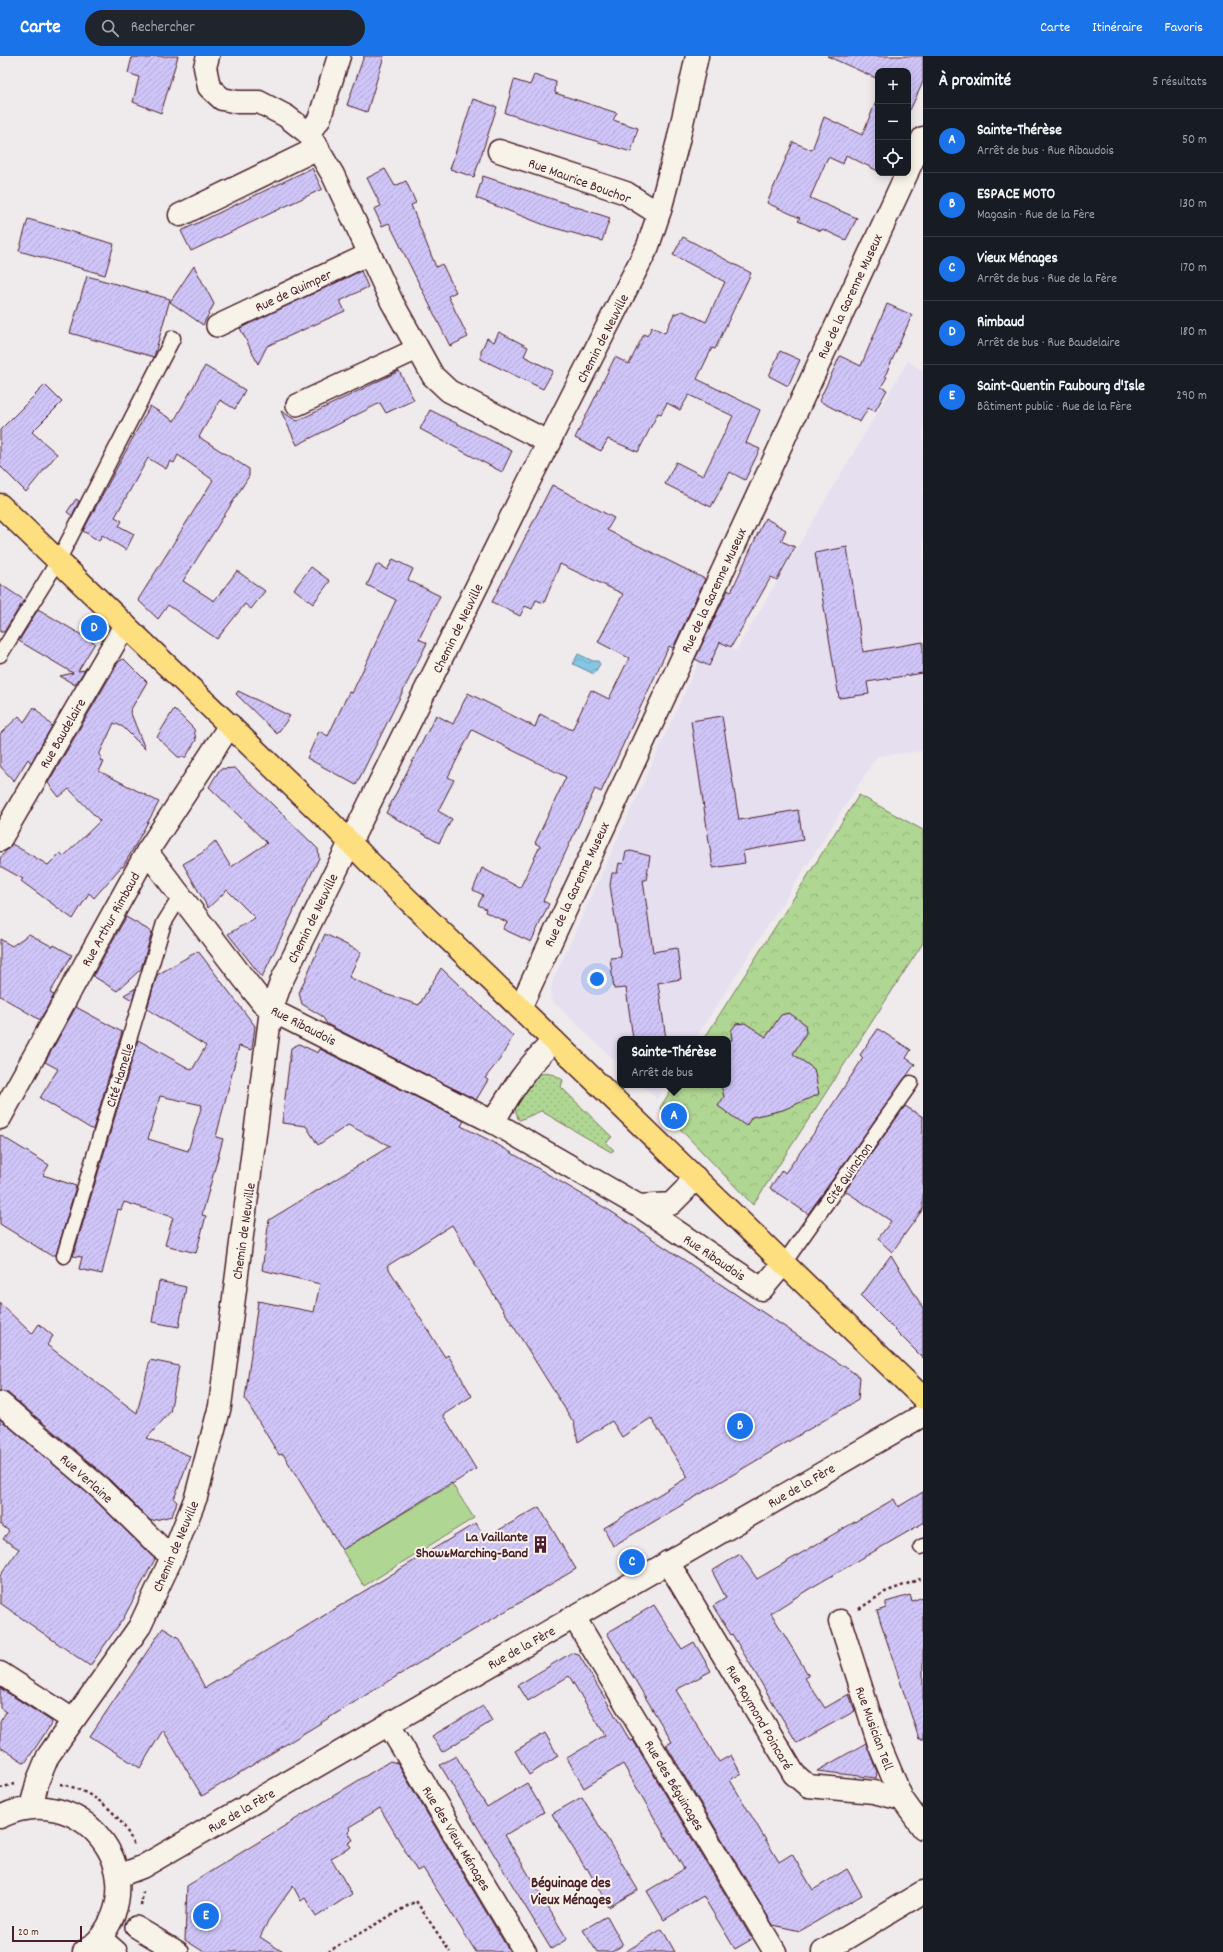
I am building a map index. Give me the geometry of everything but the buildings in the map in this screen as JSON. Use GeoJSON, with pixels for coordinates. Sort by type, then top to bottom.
{"type":"FeatureCollection","features":[{"type":"Feature","properties":{"kind":"main road"},"geometry":{"type":"LineString","coordinates":[[0,505],[230,725],[923,1398]]}},
{"type":"Feature","properties":{"kind":"street"},"geometry":{"type":"LineString","coordinates":[[208,56],[205,67],[209,87],[222,99],[238,102],[259,102],[286,116],[313,141],[333,175],[392,302],[433,376],[450,391],[550,443]]}},
{"type":"Feature","properties":{"kind":"street"},"geometry":{"type":"LineString","coordinates":[[180,215],[313,141],[339,56]]}},
{"type":"Feature","properties":{"kind":"street","name":"Chemin de Neuville"},"geometry":{"type":"LineString","coordinates":[[31,1807],[38,1780],[48,1756],[140,1626],[173,1555],[196,1497],[220,1406],[271,1010],[282,980],[528,483],[550,443],[648,246],[660,210],[697,56]]}},
{"type":"Feature","properties":{"kind":"street","name":"Rue de la Garenne Museux"},"geometry":{"type":"LineString","coordinates":[[911,164],[923,138]]}},
{"type":"Feature","properties":{"kind":"street","name":"Rue Maurice Bouchor"},"geometry":{"type":"LineString","coordinates":[[499,151],[626,193],[648,207],[660,210]]}},
{"type":"Feature","properties":{"kind":"street","name":"Rue de la Garenne Museux"},"geometry":{"type":"LineString","coordinates":[[520,1008],[905,176]]}},
{"type":"Feature","properties":{"kind":"street","name":"Rue de Quimper"},"geometry":{"type":"LineString","coordinates":[[217,326],[369,254]]}},
{"type":"Feature","properties":{"kind":"street"},"geometry":{"type":"LineString","coordinates":[[297,405],[417,349]]}},
{"type":"Feature","properties":{"kind":"street","name":"Rue Baudelaire"},"geometry":{"type":"LineString","coordinates":[[0,840],[125,625]]}},
{"type":"Feature","properties":{"kind":"street","name":"Rue Arthur Rimbaud"},"geometry":{"type":"LineString","coordinates":[[0,1118],[147,852],[230,725]]}},
{"type":"Feature","properties":{"kind":"street","name":"Rue Ribaudois"},"geometry":{"type":"LineString","coordinates":[[147,852],[262,1002],[271,1010],[493,1122],[639,1206],[762,1289],[784,1263]]}},
{"type":"Feature","properties":{"kind":"street"},"geometry":{"type":"LineString","coordinates":[[493,1122],[515,1085],[543,1051],[554,1041]]}},
{"type":"Feature","properties":{"kind":"street"},"geometry":{"type":"LineString","coordinates":[[639,1206],[671,1204],[695,1177]]}},
{"type":"Feature","properties":{"kind":"street","name":"Rue Verlaine"},"geometry":{"type":"LineString","coordinates":[[0,1403],[101,1489],[161,1548],[173,1555]]}},
{"type":"Feature","properties":{"kind":"street","name":"Rue de la Fère"},"geometry":{"type":"LineString","coordinates":[[118,1876],[142,1867],[389,1725],[472,1674],[574,1617],[923,1415]]}},
{"type":"Feature","properties":{"kind":"street","name":"Rue Raymond Poincaré"},"geometry":{"type":"LineString","coordinates":[[668,1562],[794,1774],[808,1786],[874,1792],[902,1799]]}},
{"type":"Feature","properties":{"kind":"street","name":"Rue des Béguinages"},"geometry":{"type":"LineString","coordinates":[[574,1617],[776,1952]]}},
{"type":"Feature","properties":{"kind":"street","name":"Rue Musician Tell"},"geometry":{"type":"LineString","coordinates":[[840,1621],[879,1744],[902,1799],[923,1828]]}},
{"type":"Feature","properties":{"kind":"street"},"geometry":{"type":"LineString","coordinates":[[0,1673],[73,1720]]}},
{"type":"Feature","properties":{"kind":"street","name":"Rue des Vieux Ménages"},"geometry":{"type":"LineString","coordinates":[[389,1725],[525,1952]]}},
{"type":"Feature","properties":{"kind":"street"},"geometry":{"type":"LineString","coordinates":[[0,1817],[12,1811],[31,1807],[52,1808],[72,1814],[89,1825],[103,1840],[113,1859],[118,1876],[117,1900],[100,1947]]}},
{"type":"Feature","properties":{"kind":"street"},"geometry":{"type":"LineString","coordinates":[[823,1952],[923,1892]]}},
{"type":"Feature","properties":{"kind":"street"},"geometry":{"type":"LineString","coordinates":[[136,1927],[178,1952]]}},
{"type":"Feature","properties":{"kind":"lane"},"geometry":{"type":"LineString","coordinates":[[0,655],[58,561],[173,338]]}},
{"type":"Feature","properties":{"kind":"lane","name":"Cité Hamelle"},"geometry":{"type":"LineString","coordinates":[[64,1256],[164,923],[180,897]]}},
{"type":"Feature","properties":{"kind":"lane","name":"Cité Quinchon"},"geometry":{"type":"LineString","coordinates":[[784,1263],[911,1083]]}},
{"type":"Feature","properties":{"kind":"path"},"geometry":{"type":"LineString","coordinates":[[840,1621],[885,1592],[923,1578]]}},
{"type":"Feature","properties":{"kind":"path"},"geometry":{"type":"LineString","coordinates":[[330,1952],[329,1951],[416,1901],[450,1952]]}},
{"type":"Feature","properties":{"kind":"shaded area"},"geometry":{"type":"Polygon","coordinates":[[[908,361],[923,371],[923,751],[877,756],[697,1036],[617,1036],[617,1062],[551,1000],[552,983],[710,637],[736,651],[908,361]]]}},
{"type":"Feature","properties":{"kind":"shaded area"},"geometry":{"type":"Polygon","coordinates":[[[645,1088],[664,1088],[657,1099],[645,1088]]]}},
{"type":"Feature","properties":{"kind":"green space"},"geometry":{"type":"Polygon","coordinates":[[[859,795],[923,830],[923,943],[753,1205],[660,1108],[672,1088],[731,1088],[731,1036],[706,1036],[859,795]]]}},
{"type":"Feature","properties":{"kind":"green space"},"geometry":{"type":"Polygon","coordinates":[[[545,1073],[555,1075],[563,1080],[561,1087],[612,1137],[606,1143],[614,1150],[611,1152],[541,1111],[520,1120],[518,1119],[515,1108],[523,1092],[534,1078],[545,1073]]]}},
{"type":"Feature","properties":{"kind":"green space"},"geometry":{"type":"Polygon","coordinates":[[[452,1484],[474,1518],[364,1586],[342,1550],[452,1484]]]}},
{"type":"Feature","properties":{"kind":"water"},"geometry":{"type":"Polygon","coordinates":[[[578,654],[593,661],[598,661],[600,664],[594,674],[573,664],[578,654]]]}},
{"type":"Feature","properties":{"kind":"place","name":"Rimbaud"},"geometry":{"type":"Point","coordinates":[94,628]}},
{"type":"Feature","properties":{"kind":"place","name":"Sainte-Thérèse"},"geometry":{"type":"Point","coordinates":[674,1116]}},
{"type":"Feature","properties":{"kind":"place","name":"ESPACE MOTO"},"geometry":{"type":"Point","coordinates":[740,1426]}},
{"type":"Feature","properties":{"kind":"place","name":"La Vaillante Show&Marching-Band"},"geometry":{"type":"Point","coordinates":[541,1544]}},
{"type":"Feature","properties":{"kind":"place","name":"Vieux Ménages"},"geometry":{"type":"Point","coordinates":[632,1562]}},
{"type":"Feature","properties":{"kind":"place","name":"Saint-Quentin Faubourg d'Isle"},"geometry":{"type":"Point","coordinates":[206,1916]}},
{"type":"Feature","properties":{"kind":"district","name":"Béguinage des Vieux Ménages"},"geometry":{"type":"Point","coordinates":[571,1890]}}]}
